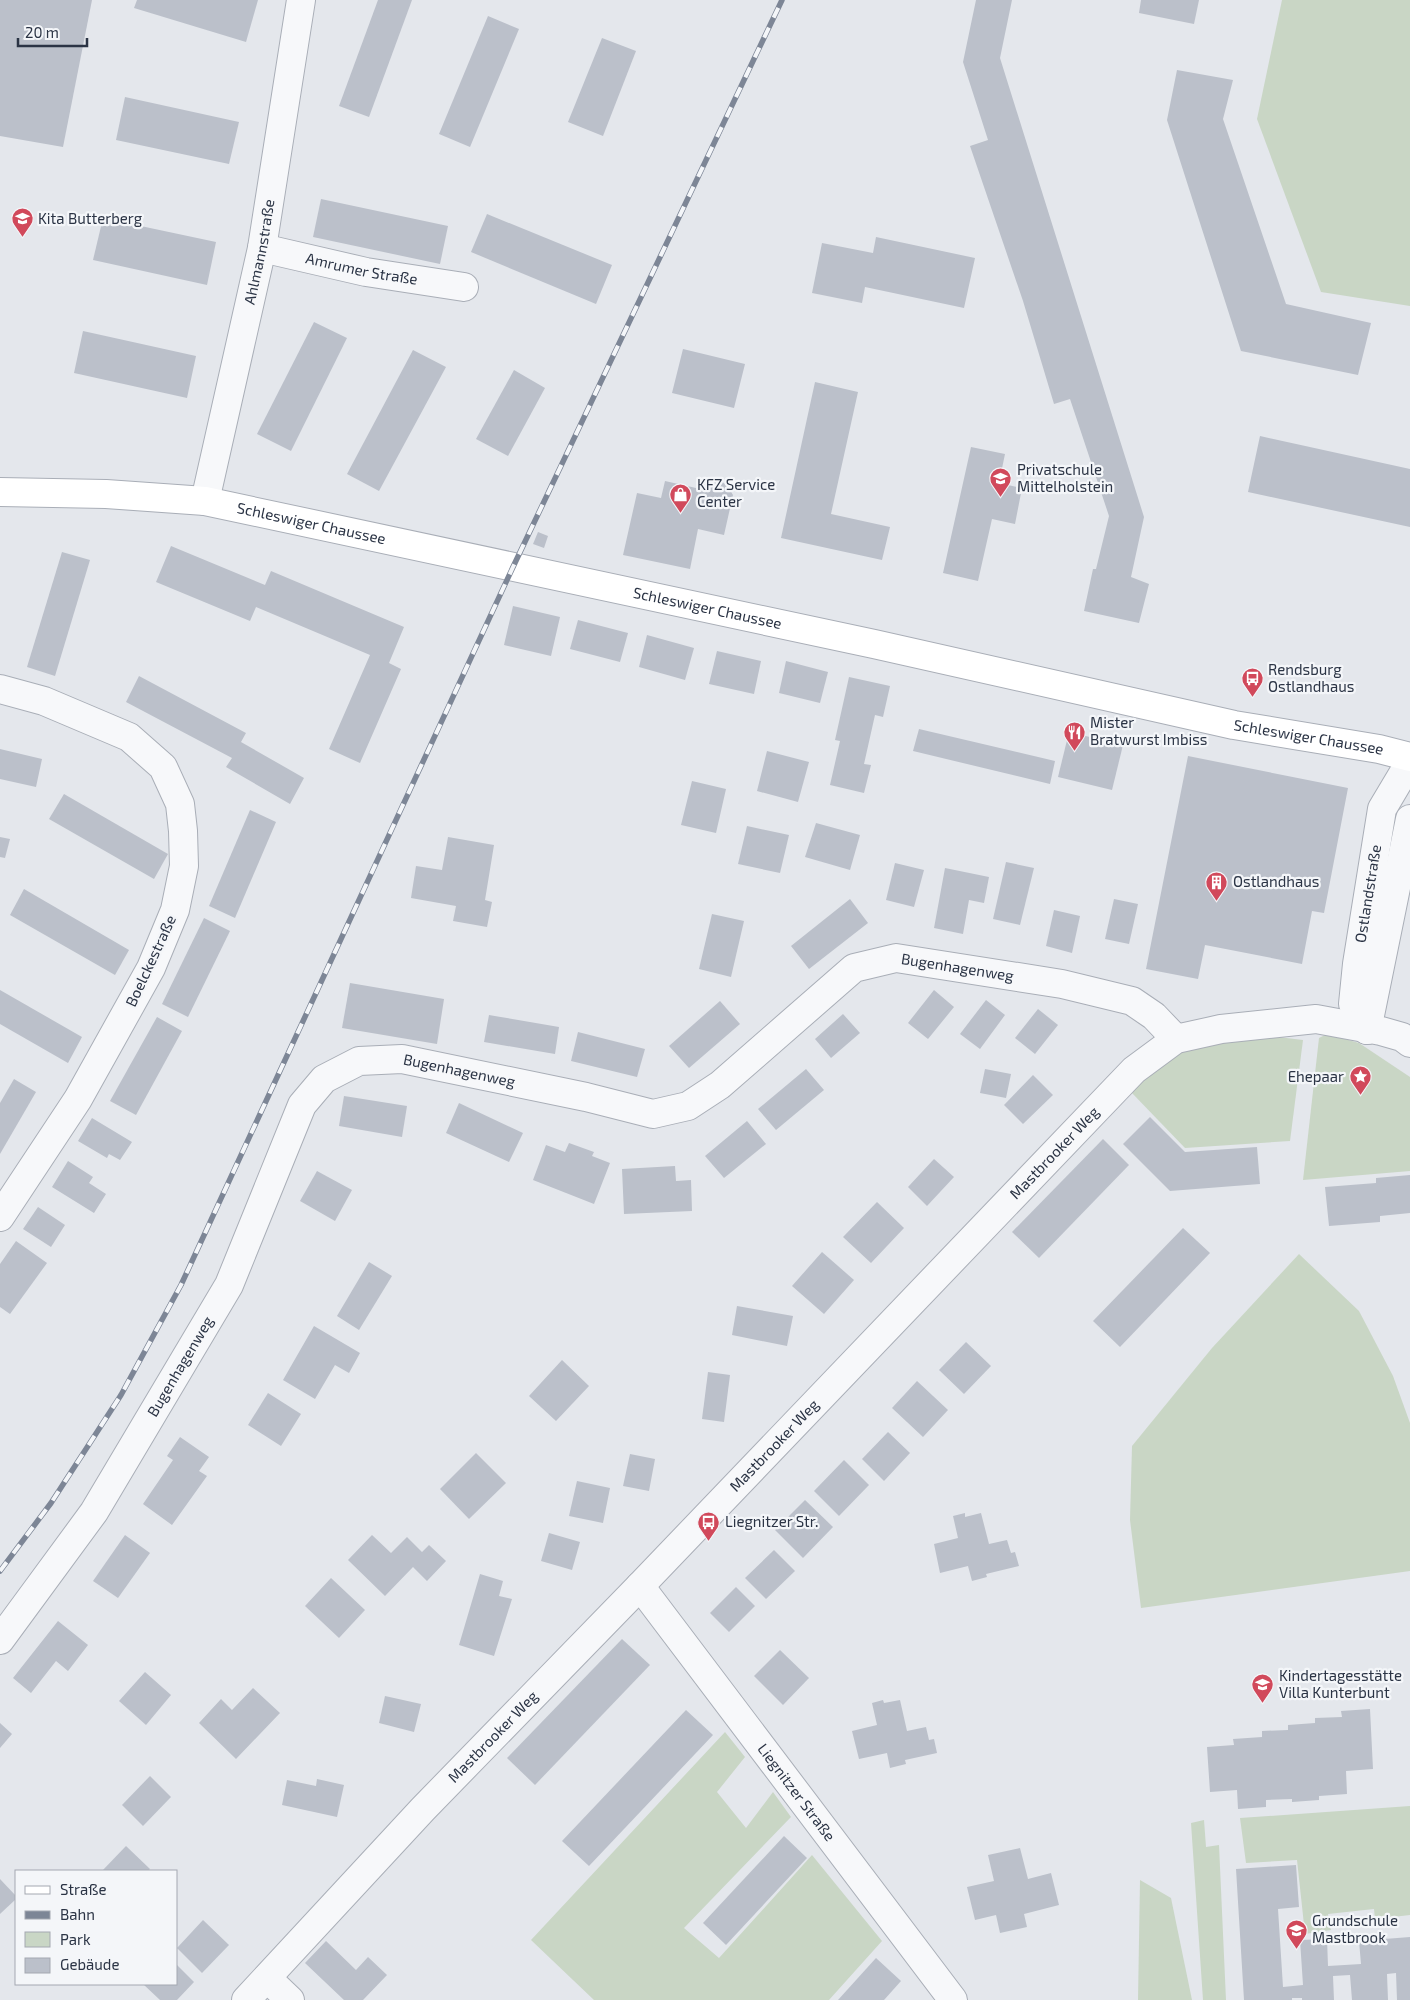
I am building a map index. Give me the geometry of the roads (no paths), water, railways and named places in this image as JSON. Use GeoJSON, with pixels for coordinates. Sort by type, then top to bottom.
{"type":"FeatureCollection","features":[{"type":"Feature","properties":{"kind":"main road","name":"Schleswiger Chaussee"},"geometry":{"type":"LineString","coordinates":[[0,492],[97,494],[205,501],[865,642],[1234,725],[1379,749],[1410,757]]}},
{"type":"Feature","properties":{"kind":"street","name":"Ahlmannstraße"},"geometry":{"type":"LineString","coordinates":[[205,501],[262,248],[301,0]]}},
{"type":"Feature","properties":{"kind":"street","name":"Amrumer Straße"},"geometry":{"type":"LineString","coordinates":[[262,248],[366,272],[464,286]]}},
{"type":"Feature","properties":{"kind":"street","name":"Boelckestraße"},"geometry":{"type":"LineString","coordinates":[[0,688],[44,701],[129,737],[163,768],[180,804],[184,849],[184,866],[175,910],[151,968],[78,1099],[0,1217]]}},
{"type":"Feature","properties":{"kind":"street","name":"Ostlandstraße"},"geometry":{"type":"LineString","coordinates":[[1367,1030],[1354,1004],[1357,964],[1382,810],[1410,762]]}},
{"type":"Feature","properties":{"kind":"street","name":"Ostlandstraße"},"geometry":{"type":"LineString","coordinates":[[1367,1030],[1410,819]]}},
{"type":"Feature","properties":{"kind":"street","name":"Bugenhagenweg"},"geometry":{"type":"LineString","coordinates":[[0,1640],[94,1512],[229,1285],[302,1105],[324,1079],[359,1061],[402,1058],[586,1097],[653,1114],[688,1106],[720,1085],[854,968],[896,958],[1062,984],[1132,1001],[1154,1016],[1176,1039]]}},
{"type":"Feature","properties":{"kind":"street","name":"Mastbrooker Weg"},"geometry":{"type":"LineString","coordinates":[[246,2000],[423,1809],[640,1586],[1134,1070],[1176,1039],[1221,1029],[1316,1019],[1367,1030]]}},
{"type":"Feature","properties":{"kind":"street"},"geometry":{"type":"LineString","coordinates":[[1367,1030],[1381,1031],[1402,1037],[1410,1043]]}},
{"type":"Feature","properties":{"kind":"street","name":"Liegnitzer Straße"},"geometry":{"type":"LineString","coordinates":[[640,1586],[952,2000]]}},
{"type":"Feature","properties":{"kind":"street"},"geometry":{"type":"LineString","coordinates":[[267,1978],[290,2000]]}},
{"type":"Feature","properties":{"kind":"railway"},"geometry":{"type":"LineString","coordinates":[[0,1571],[51,1503],[121,1395],[181,1285],[513,567],[782,0]]}},
{"type":"Feature","properties":{"kind":"place","name":"Kita Butterberg"},"geometry":{"type":"Point","coordinates":[22,238]}},
{"type":"Feature","properties":{"kind":"place","name":"Privatschule Mittelholstein"},"geometry":{"type":"Point","coordinates":[1001,498]}},
{"type":"Feature","properties":{"kind":"place","name":"KFZ Service Center"},"geometry":{"type":"Point","coordinates":[681,513]}},
{"type":"Feature","properties":{"kind":"place","name":"Rendsburg Ostlandhaus"},"geometry":{"type":"Point","coordinates":[1252,698]}},
{"type":"Feature","properties":{"kind":"place","name":"Mister Bratwurst Imbiss"},"geometry":{"type":"Point","coordinates":[1074,751]}},
{"type":"Feature","properties":{"kind":"place","name":"Ostlandhaus"},"geometry":{"type":"Point","coordinates":[1217,901]}},
{"type":"Feature","properties":{"kind":"place","name":"Ehepaar"},"geometry":{"type":"Point","coordinates":[1360,1096]}},
{"type":"Feature","properties":{"kind":"place","name":"Liegnitzer Str."},"geometry":{"type":"Point","coordinates":[709,1541]}},
{"type":"Feature","properties":{"kind":"place","name":"Kindertagesstätte Villa Kunterbunt"},"geometry":{"type":"Point","coordinates":[1263,1704]}},
{"type":"Feature","properties":{"kind":"place","name":"Grundschule Mastbrook"},"geometry":{"type":"Point","coordinates":[1296,1949]}}]}
